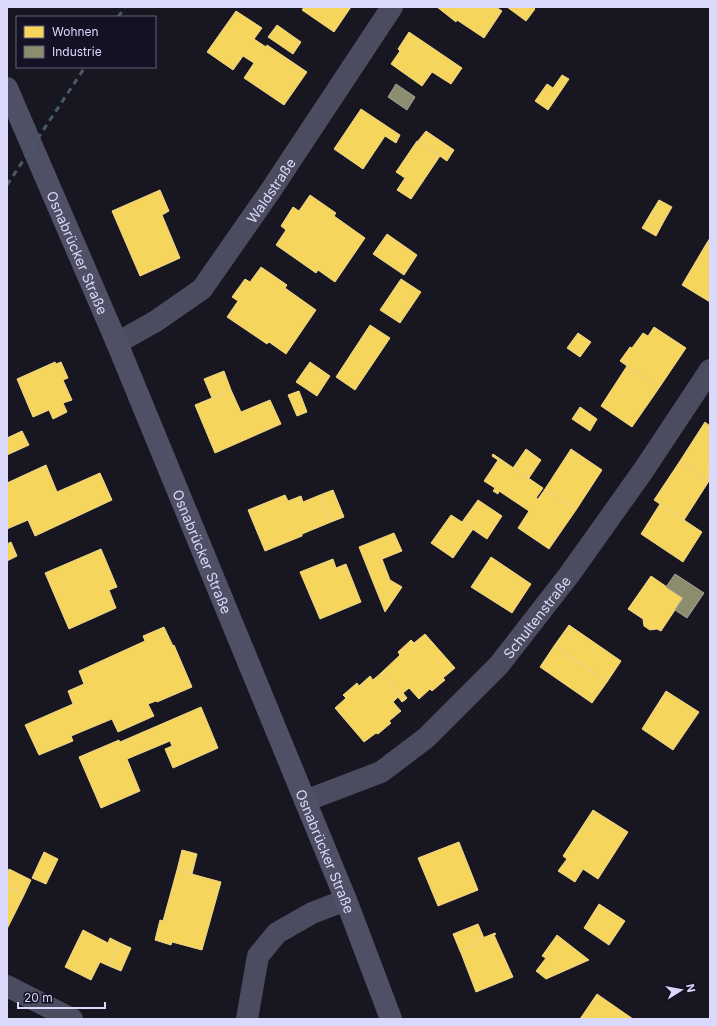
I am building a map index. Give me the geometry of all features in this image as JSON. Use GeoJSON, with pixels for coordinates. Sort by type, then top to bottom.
{"type":"FeatureCollection","features":[{"type":"Feature","properties":{"kind":"main road","name":"Osnabrücker Straße"},"geometry":{"type":"LineString","coordinates":[[7,88],[117,343],[346,900],[391,1019]]}},
{"type":"Feature","properties":{"kind":"street","name":"Waldstraße"},"geometry":{"type":"LineString","coordinates":[[117,343],[156,321],[202,289],[275,183],[392,7]]}},
{"type":"Feature","properties":{"kind":"street","name":"Schultenstraße"},"geometry":{"type":"LineString","coordinates":[[305,801],[380,772],[426,738],[499,665],[569,575],[643,471],[710,370]]}},
{"type":"Feature","properties":{"kind":"street"},"geometry":{"type":"LineString","coordinates":[[247,1019],[258,956],[277,933],[312,913],[346,900]]}},
{"type":"Feature","properties":{"kind":"street"},"geometry":{"type":"LineString","coordinates":[[7,986],[72,1019]]}},
{"type":"Feature","properties":{"kind":"building: Wohnen"},"geometry":{"type":"Polygon","coordinates":[[[304,7],[351,7],[334,32],[302,10],[304,7]]]}},
{"type":"Feature","properties":{"kind":"building: Wohnen"},"geometry":{"type":"Polygon","coordinates":[[[437,7],[496,7],[502,11],[484,38],[457,20],[456,22],[437,7]]]}},
{"type":"Feature","properties":{"kind":"building: Wohnen"},"geometry":{"type":"Polygon","coordinates":[[[507,7],[532,7],[535,9],[526,21],[507,7]]]}},
{"type":"Feature","properties":{"kind":"building: Wohnen"},"geometry":{"type":"Polygon","coordinates":[[[236,11],[262,28],[254,39],[266,47],[267,45],[307,72],[284,105],[244,78],[254,63],[243,56],[233,70],[207,52],[236,11]]]}},
{"type":"Feature","properties":{"kind":"building: Wohnen"},"geometry":{"type":"Polygon","coordinates":[[[277,25],[301,42],[293,54],[268,37],[277,25]]]}},
{"type":"Feature","properties":{"kind":"building: Wohnen"},"geometry":{"type":"Polygon","coordinates":[[[409,32],[462,68],[451,84],[432,72],[422,86],[391,64],[400,51],[398,49],[409,32]]]}},
{"type":"Feature","properties":{"kind":"building: Wohnen"},"geometry":{"type":"Polygon","coordinates":[[[562,75],[569,79],[548,110],[535,101],[547,84],[553,88],[562,75]]]}},
{"type":"Feature","properties":{"kind":"building: Wohnen"},"geometry":{"type":"Polygon","coordinates":[[[361,109],[400,135],[396,143],[385,136],[363,169],[334,149],[361,109]]]}},
{"type":"Feature","properties":{"kind":"building: Wohnen"},"geometry":{"type":"Polygon","coordinates":[[[426,131],[454,150],[447,161],[418,141],[426,131]]]}},
{"type":"Feature","properties":{"kind":"building: Wohnen"},"geometry":{"type":"Polygon","coordinates":[[[417,141],[440,156],[411,199],[397,190],[405,178],[396,172],[417,141]]]}},
{"type":"Feature","properties":{"kind":"building: Wohnen"},"geometry":{"type":"Polygon","coordinates":[[[160,190],[169,211],[162,215],[180,258],[140,276],[112,211],[160,190]]]}},
{"type":"Feature","properties":{"kind":"building: Wohnen"},"geometry":{"type":"Polygon","coordinates":[[[310,195],[336,213],[334,216],[365,238],[335,282],[318,270],[316,273],[276,245],[286,230],[281,226],[293,207],[299,211],[310,195]]]}},
{"type":"Feature","properties":{"kind":"building: Wohnen"},"geometry":{"type":"Polygon","coordinates":[[[659,200],[672,207],[664,221],[651,213],[659,200]]]}},
{"type":"Feature","properties":{"kind":"building: Wohnen"},"geometry":{"type":"Polygon","coordinates":[[[651,213],[664,221],[656,236],[642,228],[651,213]]]}},
{"type":"Feature","properties":{"kind":"building: Wohnen"},"geometry":{"type":"Polygon","coordinates":[[[387,234],[417,255],[404,275],[373,254],[387,234]]]}},
{"type":"Feature","properties":{"kind":"building: Wohnen"},"geometry":{"type":"Polygon","coordinates":[[[710,238],[710,249],[705,246],[710,238]]]}},
{"type":"Feature","properties":{"kind":"building: Wohnen"},"geometry":{"type":"Polygon","coordinates":[[[705,246],[710,249],[710,302],[682,285],[705,246]]]}},
{"type":"Feature","properties":{"kind":"building: Wohnen"},"geometry":{"type":"Polygon","coordinates":[[[261,267],[287,285],[285,288],[316,310],[286,354],[269,342],[267,344],[227,317],[238,301],[232,297],[245,279],[250,282],[261,267]]]}},
{"type":"Feature","properties":{"kind":"building: Wohnen"},"geometry":{"type":"Polygon","coordinates":[[[401,279],[421,292],[400,323],[380,310],[401,279]]]}},
{"type":"Feature","properties":{"kind":"building: Wohnen"},"geometry":{"type":"Polygon","coordinates":[[[370,325],[390,338],[355,390],[336,377],[370,325]]]}},
{"type":"Feature","properties":{"kind":"building: Wohnen"},"geometry":{"type":"Polygon","coordinates":[[[654,327],[686,348],[659,388],[620,361],[643,333],[648,336],[654,327]]]}},
{"type":"Feature","properties":{"kind":"building: Wohnen"},"geometry":{"type":"Polygon","coordinates":[[[578,333],[591,342],[580,357],[567,348],[578,333]]]}},
{"type":"Feature","properties":{"kind":"building: Wohnen"},"geometry":{"type":"Polygon","coordinates":[[[55,362],[56,364],[61,362],[68,378],[63,380],[72,400],[63,403],[67,412],[53,419],[49,410],[33,417],[17,379],[55,362]]]}},
{"type":"Feature","properties":{"kind":"building: Wohnen"},"geometry":{"type":"Polygon","coordinates":[[[310,362],[330,376],[317,396],[296,382],[310,362]]]}},
{"type":"Feature","properties":{"kind":"building: Wohnen"},"geometry":{"type":"Polygon","coordinates":[[[627,366],[659,388],[632,427],[601,406],[627,366]]]}},
{"type":"Feature","properties":{"kind":"building: Wohnen"},"geometry":{"type":"Polygon","coordinates":[[[224,371],[231,390],[212,398],[204,379],[224,371]]]}},
{"type":"Feature","properties":{"kind":"building: Wohnen"},"geometry":{"type":"Polygon","coordinates":[[[231,390],[241,412],[270,400],[281,424],[215,453],[195,405],[231,390]]]}},
{"type":"Feature","properties":{"kind":"building: Wohnen"},"geometry":{"type":"Polygon","coordinates":[[[299,391],[307,412],[297,416],[288,395],[299,391]]]}},
{"type":"Feature","properties":{"kind":"building: Wohnen"},"geometry":{"type":"Polygon","coordinates":[[[580,407],[597,419],[590,431],[572,419],[580,407]]]}},
{"type":"Feature","properties":{"kind":"building: Wohnen"},"geometry":{"type":"Polygon","coordinates":[[[705,422],[710,426],[709,481],[680,461],[705,422]]]}},
{"type":"Feature","properties":{"kind":"building: Wohnen"},"geometry":{"type":"Polygon","coordinates":[[[22,431],[29,445],[7,455],[7,438],[22,431]]]}},
{"type":"Feature","properties":{"kind":"building: Wohnen"},"geometry":{"type":"Polygon","coordinates":[[[526,449],[541,460],[529,478],[513,468],[526,449]]]}},
{"type":"Feature","properties":{"kind":"building: Wohnen"},"geometry":{"type":"Polygon","coordinates":[[[571,449],[602,470],[576,510],[545,489],[571,449]]]}},
{"type":"Feature","properties":{"kind":"building: Wohnen"},"geometry":{"type":"Polygon","coordinates":[[[493,454],[543,488],[536,498],[538,499],[545,489],[576,510],[549,549],[518,528],[529,511],[499,491],[498,494],[493,491],[495,488],[484,481],[498,460],[492,456],[493,454]]]}},
{"type":"Feature","properties":{"kind":"building: Wohnen"},"geometry":{"type":"Polygon","coordinates":[[[680,461],[709,481],[684,520],[654,500],[680,461]]]}},
{"type":"Feature","properties":{"kind":"building: Wohnen"},"geometry":{"type":"Polygon","coordinates":[[[46,465],[57,492],[100,473],[112,500],[35,536],[28,520],[7,529],[7,483],[46,465]]]}},
{"type":"Feature","properties":{"kind":"building: Wohnen"},"geometry":{"type":"Polygon","coordinates":[[[333,490],[344,517],[331,522],[320,495],[333,490]]]}},
{"type":"Feature","properties":{"kind":"building: Wohnen"},"geometry":{"type":"Polygon","coordinates":[[[285,495],[288,501],[301,496],[303,502],[320,495],[331,522],[265,551],[248,510],[285,495]]]}},
{"type":"Feature","properties":{"kind":"building: Wohnen"},"geometry":{"type":"Polygon","coordinates":[[[478,500],[502,516],[487,539],[462,522],[478,500]]]}},
{"type":"Feature","properties":{"kind":"building: Wohnen"},"geometry":{"type":"Polygon","coordinates":[[[660,504],[702,532],[683,562],[641,534],[660,504]]]}},
{"type":"Feature","properties":{"kind":"building: Wohnen"},"geometry":{"type":"Polygon","coordinates":[[[451,515],[473,529],[453,558],[431,543],[451,515]]]}},
{"type":"Feature","properties":{"kind":"building: Wohnen"},"geometry":{"type":"Polygon","coordinates":[[[394,533],[402,551],[382,559],[390,580],[402,587],[385,612],[359,547],[394,533]]]}},
{"type":"Feature","properties":{"kind":"building: Wohnen"},"geometry":{"type":"Polygon","coordinates":[[[11,542],[17,556],[7,561],[7,544],[11,542]]]}},
{"type":"Feature","properties":{"kind":"building: Wohnen"},"geometry":{"type":"Polygon","coordinates":[[[101,549],[117,587],[109,590],[116,608],[69,629],[45,573],[101,549]]]}},
{"type":"Feature","properties":{"kind":"building: Wohnen"},"geometry":{"type":"Polygon","coordinates":[[[491,557],[531,584],[512,613],[471,587],[491,557]]]}},
{"type":"Feature","properties":{"kind":"building: Wohnen"},"geometry":{"type":"Polygon","coordinates":[[[333,559],[336,568],[346,564],[361,602],[320,619],[300,572],[333,559]]]}},
{"type":"Feature","properties":{"kind":"building: Wohnen"},"geometry":{"type":"Polygon","coordinates":[[[651,576],[683,598],[661,631],[657,629],[650,630],[644,626],[643,619],[628,609],[651,576]]]}},
{"type":"Feature","properties":{"kind":"building: Wohnen"},"geometry":{"type":"Polygon","coordinates":[[[569,625],[621,661],[607,682],[554,646],[569,625]]]}},
{"type":"Feature","properties":{"kind":"building: Wohnen"},"geometry":{"type":"Polygon","coordinates":[[[164,627],[173,646],[174,645],[192,687],[157,702],[148,704],[154,716],[118,732],[112,719],[71,736],[73,741],[39,755],[25,725],[73,704],[68,691],[84,684],[79,671],[145,641],[143,636],[164,627]]]}},
{"type":"Feature","properties":{"kind":"building: Wohnen"},"geometry":{"type":"Polygon","coordinates":[[[425,634],[455,668],[443,678],[445,680],[432,691],[430,689],[419,699],[409,688],[403,693],[407,698],[405,700],[381,673],[400,655],[398,652],[411,640],[414,643],[425,634]]]}},
{"type":"Feature","properties":{"kind":"building: Wohnen"},"geometry":{"type":"Polygon","coordinates":[[[554,646],[607,682],[592,703],[540,667],[554,646]]]}},
{"type":"Feature","properties":{"kind":"building: Wohnen"},"geometry":{"type":"Polygon","coordinates":[[[381,673],[405,700],[402,702],[398,697],[393,702],[401,711],[389,721],[391,723],[378,734],[376,733],[364,742],[335,708],[346,698],[343,695],[357,683],[359,686],[370,676],[373,680],[381,673]]]}},
{"type":"Feature","properties":{"kind":"building: Wohnen"},"geometry":{"type":"Polygon","coordinates":[[[666,691],[699,712],[673,750],[642,729],[666,691]]]}},
{"type":"Feature","properties":{"kind":"building: Wohnen"},"geometry":{"type":"Polygon","coordinates":[[[201,707],[218,748],[173,768],[165,749],[172,746],[170,741],[127,759],[140,791],[101,808],[79,757],[119,740],[120,742],[201,707]]]}},
{"type":"Feature","properties":{"kind":"building: Wohnen"},"geometry":{"type":"Polygon","coordinates":[[[593,810],[628,832],[598,879],[583,869],[575,882],[558,871],[567,859],[563,856],[593,810]]]}},
{"type":"Feature","properties":{"kind":"building: Wohnen"},"geometry":{"type":"Polygon","coordinates":[[[459,842],[478,890],[438,906],[418,858],[459,842]]]}},
{"type":"Feature","properties":{"kind":"building: Wohnen"},"geometry":{"type":"Polygon","coordinates":[[[182,850],[197,854],[192,874],[177,870],[182,850]]]}},
{"type":"Feature","properties":{"kind":"building: Wohnen"},"geometry":{"type":"Polygon","coordinates":[[[44,852],[58,859],[46,884],[32,878],[44,852]]]}},
{"type":"Feature","properties":{"kind":"building: Wohnen"},"geometry":{"type":"Polygon","coordinates":[[[9,869],[31,880],[24,895],[7,887],[7,873],[9,869]]]}},
{"type":"Feature","properties":{"kind":"building: Wohnen"},"geometry":{"type":"Polygon","coordinates":[[[177,870],[221,882],[202,950],[172,942],[171,945],[155,940],[160,920],[163,921],[177,870]]]}},
{"type":"Feature","properties":{"kind":"building: Wohnen"},"geometry":{"type":"Polygon","coordinates":[[[7,887],[24,895],[7,929],[7,887]]]}},
{"type":"Feature","properties":{"kind":"building: Wohnen"},"geometry":{"type":"Polygon","coordinates":[[[599,904],[625,921],[609,945],[584,928],[599,904]]]}},
{"type":"Feature","properties":{"kind":"building: Wohnen"},"geometry":{"type":"Polygon","coordinates":[[[478,924],[484,938],[475,941],[476,945],[460,951],[453,934],[478,924]]]}},
{"type":"Feature","properties":{"kind":"building: Wohnen"},"geometry":{"type":"Polygon","coordinates":[[[83,930],[108,943],[110,938],[120,943],[109,966],[100,962],[91,980],[65,967],[83,930]]]}},
{"type":"Feature","properties":{"kind":"building: Wohnen"},"geometry":{"type":"Polygon","coordinates":[[[495,933],[496,934],[494,935],[513,977],[476,992],[460,951],[476,945],[475,941],[495,933]]]}},
{"type":"Feature","properties":{"kind":"building: Wohnen"},"geometry":{"type":"Polygon","coordinates":[[[557,935],[589,960],[546,979],[536,971],[546,958],[542,956],[557,935]]]}},
{"type":"Feature","properties":{"kind":"building: Wohnen"},"geometry":{"type":"Polygon","coordinates":[[[120,943],[131,948],[121,971],[109,966],[120,943]]]}},
{"type":"Feature","properties":{"kind":"building: Wohnen"},"geometry":{"type":"Polygon","coordinates":[[[597,994],[633,1019],[580,1019],[597,994]]]}},
{"type":"Feature","properties":{"kind":"building: Industrie"},"geometry":{"type":"Polygon","coordinates":[[[396,84],[415,97],[407,110],[388,97],[396,84]]]}},
{"type":"Feature","properties":{"kind":"building: Industrie"},"geometry":{"type":"Polygon","coordinates":[[[675,574],[704,593],[687,618],[675,610],[683,598],[666,587],[675,574]]]}},
{"type":"Feature","properties":{"kind":"railway"},"geometry":{"type":"LineString","coordinates":[[119,16],[125,7]]}},
{"type":"Feature","properties":{"kind":"railway"},"geometry":{"type":"LineString","coordinates":[[7,185],[84,68]]}}]}
